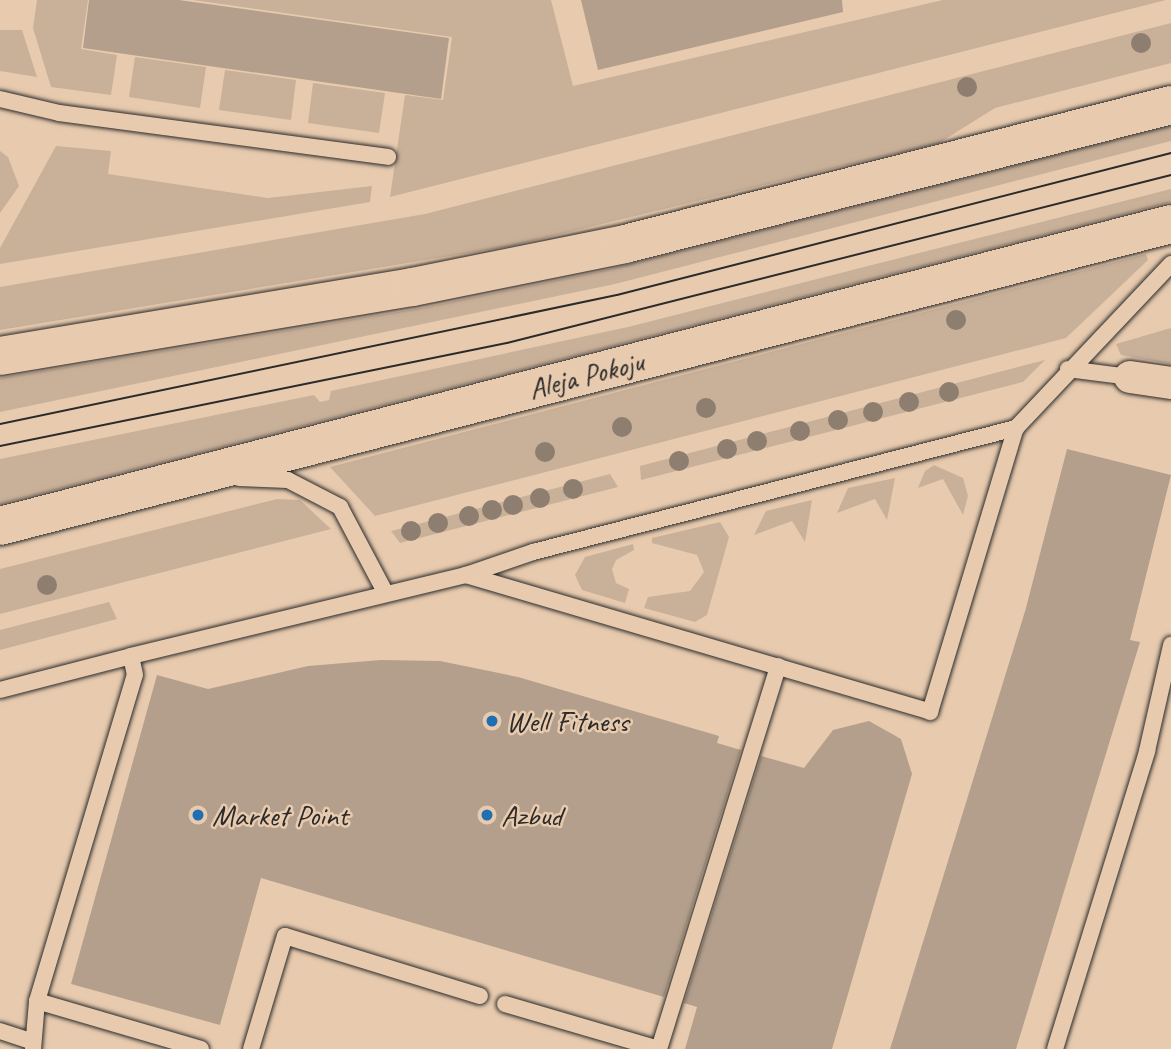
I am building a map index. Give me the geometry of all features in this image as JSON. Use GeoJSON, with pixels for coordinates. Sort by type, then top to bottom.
{"type":"FeatureCollection","features":[{"type":"Feature","properties":{"kind":"main road"},"geometry":{"type":"LineString","coordinates":[[0,356],[412,287],[625,244],[1171,106]]}},
{"type":"Feature","properties":{"kind":"main road","name":"Aleja Pokoju"},"geometry":{"type":"LineString","coordinates":[[0,526],[1171,224]]}},
{"type":"Feature","properties":{"kind":"street"},"geometry":{"type":"LineString","coordinates":[[1130,377],[1171,383]]}},
{"type":"Feature","properties":{"kind":"lane"},"geometry":{"type":"LineString","coordinates":[[0,99],[59,113],[388,157]]}},
{"type":"Feature","properties":{"kind":"lane"},"geometry":{"type":"LineString","coordinates":[[467,575],[930,712],[1016,428],[1068,369],[1171,264]]}},
{"type":"Feature","properties":{"kind":"lane"},"geometry":{"type":"LineString","coordinates":[[1068,369],[1130,377]]}},
{"type":"Feature","properties":{"kind":"lane"},"geometry":{"type":"LineString","coordinates":[[0,690],[385,592],[467,575],[533,552],[1016,428]]}},
{"type":"Feature","properties":{"kind":"lane"},"geometry":{"type":"LineString","coordinates":[[195,476],[288,480],[326,496],[356,530],[385,592]]}},
{"type":"Feature","properties":{"kind":"lane"},"geometry":{"type":"LineString","coordinates":[[1055,1049],[1147,751],[1171,645]]}},
{"type":"Feature","properties":{"kind":"lane"},"geometry":{"type":"LineString","coordinates":[[0,1031],[33,1045],[37,1001],[135,674],[131,656]]}},
{"type":"Feature","properties":{"kind":"lane"},"geometry":{"type":"LineString","coordinates":[[505,1004],[659,1049],[778,666]]}},
{"type":"Feature","properties":{"kind":"lane"},"geometry":{"type":"LineString","coordinates":[[251,1049],[285,936],[480,996]]}},
{"type":"Feature","properties":{"kind":"lane"},"geometry":{"type":"LineString","coordinates":[[37,1001],[201,1049]]}},
{"type":"Feature","properties":{"kind":"shaded area"},"geometry":{"type":"Polygon","coordinates":[[[37,0],[88,0],[81,49],[117,55],[111,95],[51,87],[33,28],[37,0]]]}},
{"type":"Feature","properties":{"kind":"shaded area"},"geometry":{"type":"Polygon","coordinates":[[[193,0],[551,0],[573,86],[943,0],[1166,0],[390,197],[405,95],[443,100],[452,37],[193,0]]]}},
{"type":"Feature","properties":{"kind":"shaded area"},"geometry":{"type":"Polygon","coordinates":[[[1171,23],[1171,63],[995,108],[939,143],[511,246],[0,330],[0,287],[425,214],[1171,23]]]}},
{"type":"Feature","properties":{"kind":"shaded area"},"geometry":{"type":"Polygon","coordinates":[[[0,30],[22,30],[37,77],[0,71],[0,30]]]}},
{"type":"Feature","properties":{"kind":"shaded area"},"geometry":{"type":"Polygon","coordinates":[[[135,57],[206,67],[200,108],[129,97],[135,57]]]}},
{"type":"Feature","properties":{"kind":"shaded area"},"geometry":{"type":"Polygon","coordinates":[[[225,70],[296,80],[291,120],[219,110],[225,70]]]}},
{"type":"Feature","properties":{"kind":"shaded area"},"geometry":{"type":"Polygon","coordinates":[[[313,83],[385,93],[379,133],[308,123],[313,83]]]}},
{"type":"Feature","properties":{"kind":"shaded area"},"geometry":{"type":"Polygon","coordinates":[[[1171,126],[1171,141],[615,284],[0,412],[0,378],[422,308],[611,269],[1171,126]]]}},
{"type":"Feature","properties":{"kind":"shaded area"},"geometry":{"type":"Polygon","coordinates":[[[56,146],[111,151],[108,174],[268,198],[372,186],[370,202],[0,264],[0,248],[56,146]]]}},
{"type":"Feature","properties":{"kind":"shaded area"},"geometry":{"type":"Polygon","coordinates":[[[0,151],[8,157],[19,186],[0,213],[0,151]]]}},
{"type":"Feature","properties":{"kind":"shaded area"},"geometry":{"type":"Polygon","coordinates":[[[1171,189],[1171,202],[0,504],[0,459],[314,395],[320,402],[329,400],[331,391],[628,327],[1171,189]]]}},
{"type":"Feature","properties":{"kind":"shaded area"},"geometry":{"type":"Polygon","coordinates":[[[1146,254],[1148,260],[1066,338],[375,516],[330,467],[1146,254]]]}},
{"type":"Feature","properties":{"kind":"shaded area"},"geometry":{"type":"Polygon","coordinates":[[[1171,328],[1171,364],[1121,355],[1116,344],[1171,328]]]}},
{"type":"Feature","properties":{"kind":"shaded area"},"geometry":{"type":"Polygon","coordinates":[[[1045,360],[1023,382],[641,480],[640,466],[1045,360]]]}},
{"type":"Feature","properties":{"kind":"shaded area"},"geometry":{"type":"Polygon","coordinates":[[[934,465],[963,478],[968,496],[963,515],[943,479],[918,488],[925,471],[934,465]]]}},
{"type":"Feature","properties":{"kind":"shaded area"},"geometry":{"type":"Polygon","coordinates":[[[610,474],[618,487],[400,543],[391,531],[610,474]]]}},
{"type":"Feature","properties":{"kind":"shaded area"},"geometry":{"type":"Polygon","coordinates":[[[895,478],[887,520],[875,499],[837,513],[848,488],[895,478]]]}},
{"type":"Feature","properties":{"kind":"shaded area"},"geometry":{"type":"Polygon","coordinates":[[[277,499],[300,500],[331,529],[0,614],[0,569],[277,499]]]}},
{"type":"Feature","properties":{"kind":"shaded area"},"geometry":{"type":"Polygon","coordinates":[[[812,500],[805,542],[792,521],[754,535],[766,511],[812,500]]]}},
{"type":"Feature","properties":{"kind":"shaded area"},"geometry":{"type":"Polygon","coordinates":[[[720,522],[729,537],[707,615],[695,622],[644,608],[648,597],[690,591],[704,572],[697,555],[652,543],[652,538],[720,522]]]}},
{"type":"Feature","properties":{"kind":"shaded area"},"geometry":{"type":"Polygon","coordinates":[[[633,544],[634,550],[616,560],[612,569],[616,583],[629,589],[625,603],[582,590],[575,575],[585,557],[633,544]]]}},
{"type":"Feature","properties":{"kind":"shaded area"},"geometry":{"type":"Polygon","coordinates":[[[109,602],[117,619],[0,650],[0,630],[109,602]]]}},
{"type":"Feature","properties":{"kind":"building"},"geometry":{"type":"Polygon","coordinates":[[[89,0],[179,0],[449,38],[441,99],[83,48],[89,0]]]}},
{"type":"Feature","properties":{"kind":"building"},"geometry":{"type":"Polygon","coordinates":[[[581,0],[842,0],[843,12],[598,70],[581,0]]]}},
{"type":"Feature","properties":{"kind":"building"},"geometry":{"type":"Polygon","coordinates":[[[1067,449],[1171,475],[1130,640],[1140,642],[1016,1049],[890,1049],[1026,608],[1067,449]]]}},
{"type":"Feature","properties":{"kind":"building","name":"Azbud"},"geometry":{"type":"Polygon","coordinates":[[[381,660],[440,661],[518,677],[719,736],[717,743],[741,750],[664,997],[261,878],[220,1025],[71,984],[157,675],[208,689],[308,666],[381,660]]]}},
{"type":"Feature","properties":{"kind":"building"},"geometry":{"type":"Polygon","coordinates":[[[869,721],[901,739],[912,774],[832,1049],[685,1049],[697,1007],[684,1003],[761,756],[804,768],[833,730],[869,721]]]}},
{"type":"Feature","properties":{"kind":"tram line"},"geometry":{"type":"LineString","coordinates":[[0,424],[617,295],[1171,153]]}},
{"type":"Feature","properties":{"kind":"tram line"},"geometry":{"type":"LineString","coordinates":[[0,446],[507,343],[1171,175]]}},
{"type":"Feature","properties":{"kind":"place","name":"Well Fitness"},"geometry":{"type":"Point","coordinates":[492,721]}},
{"type":"Feature","properties":{"kind":"place","name":"Market Point"},"geometry":{"type":"Point","coordinates":[198,815]}},
{"type":"Feature","properties":{"kind":"place","name":"Azbud"},"geometry":{"type":"Point","coordinates":[487,815]}}]}
